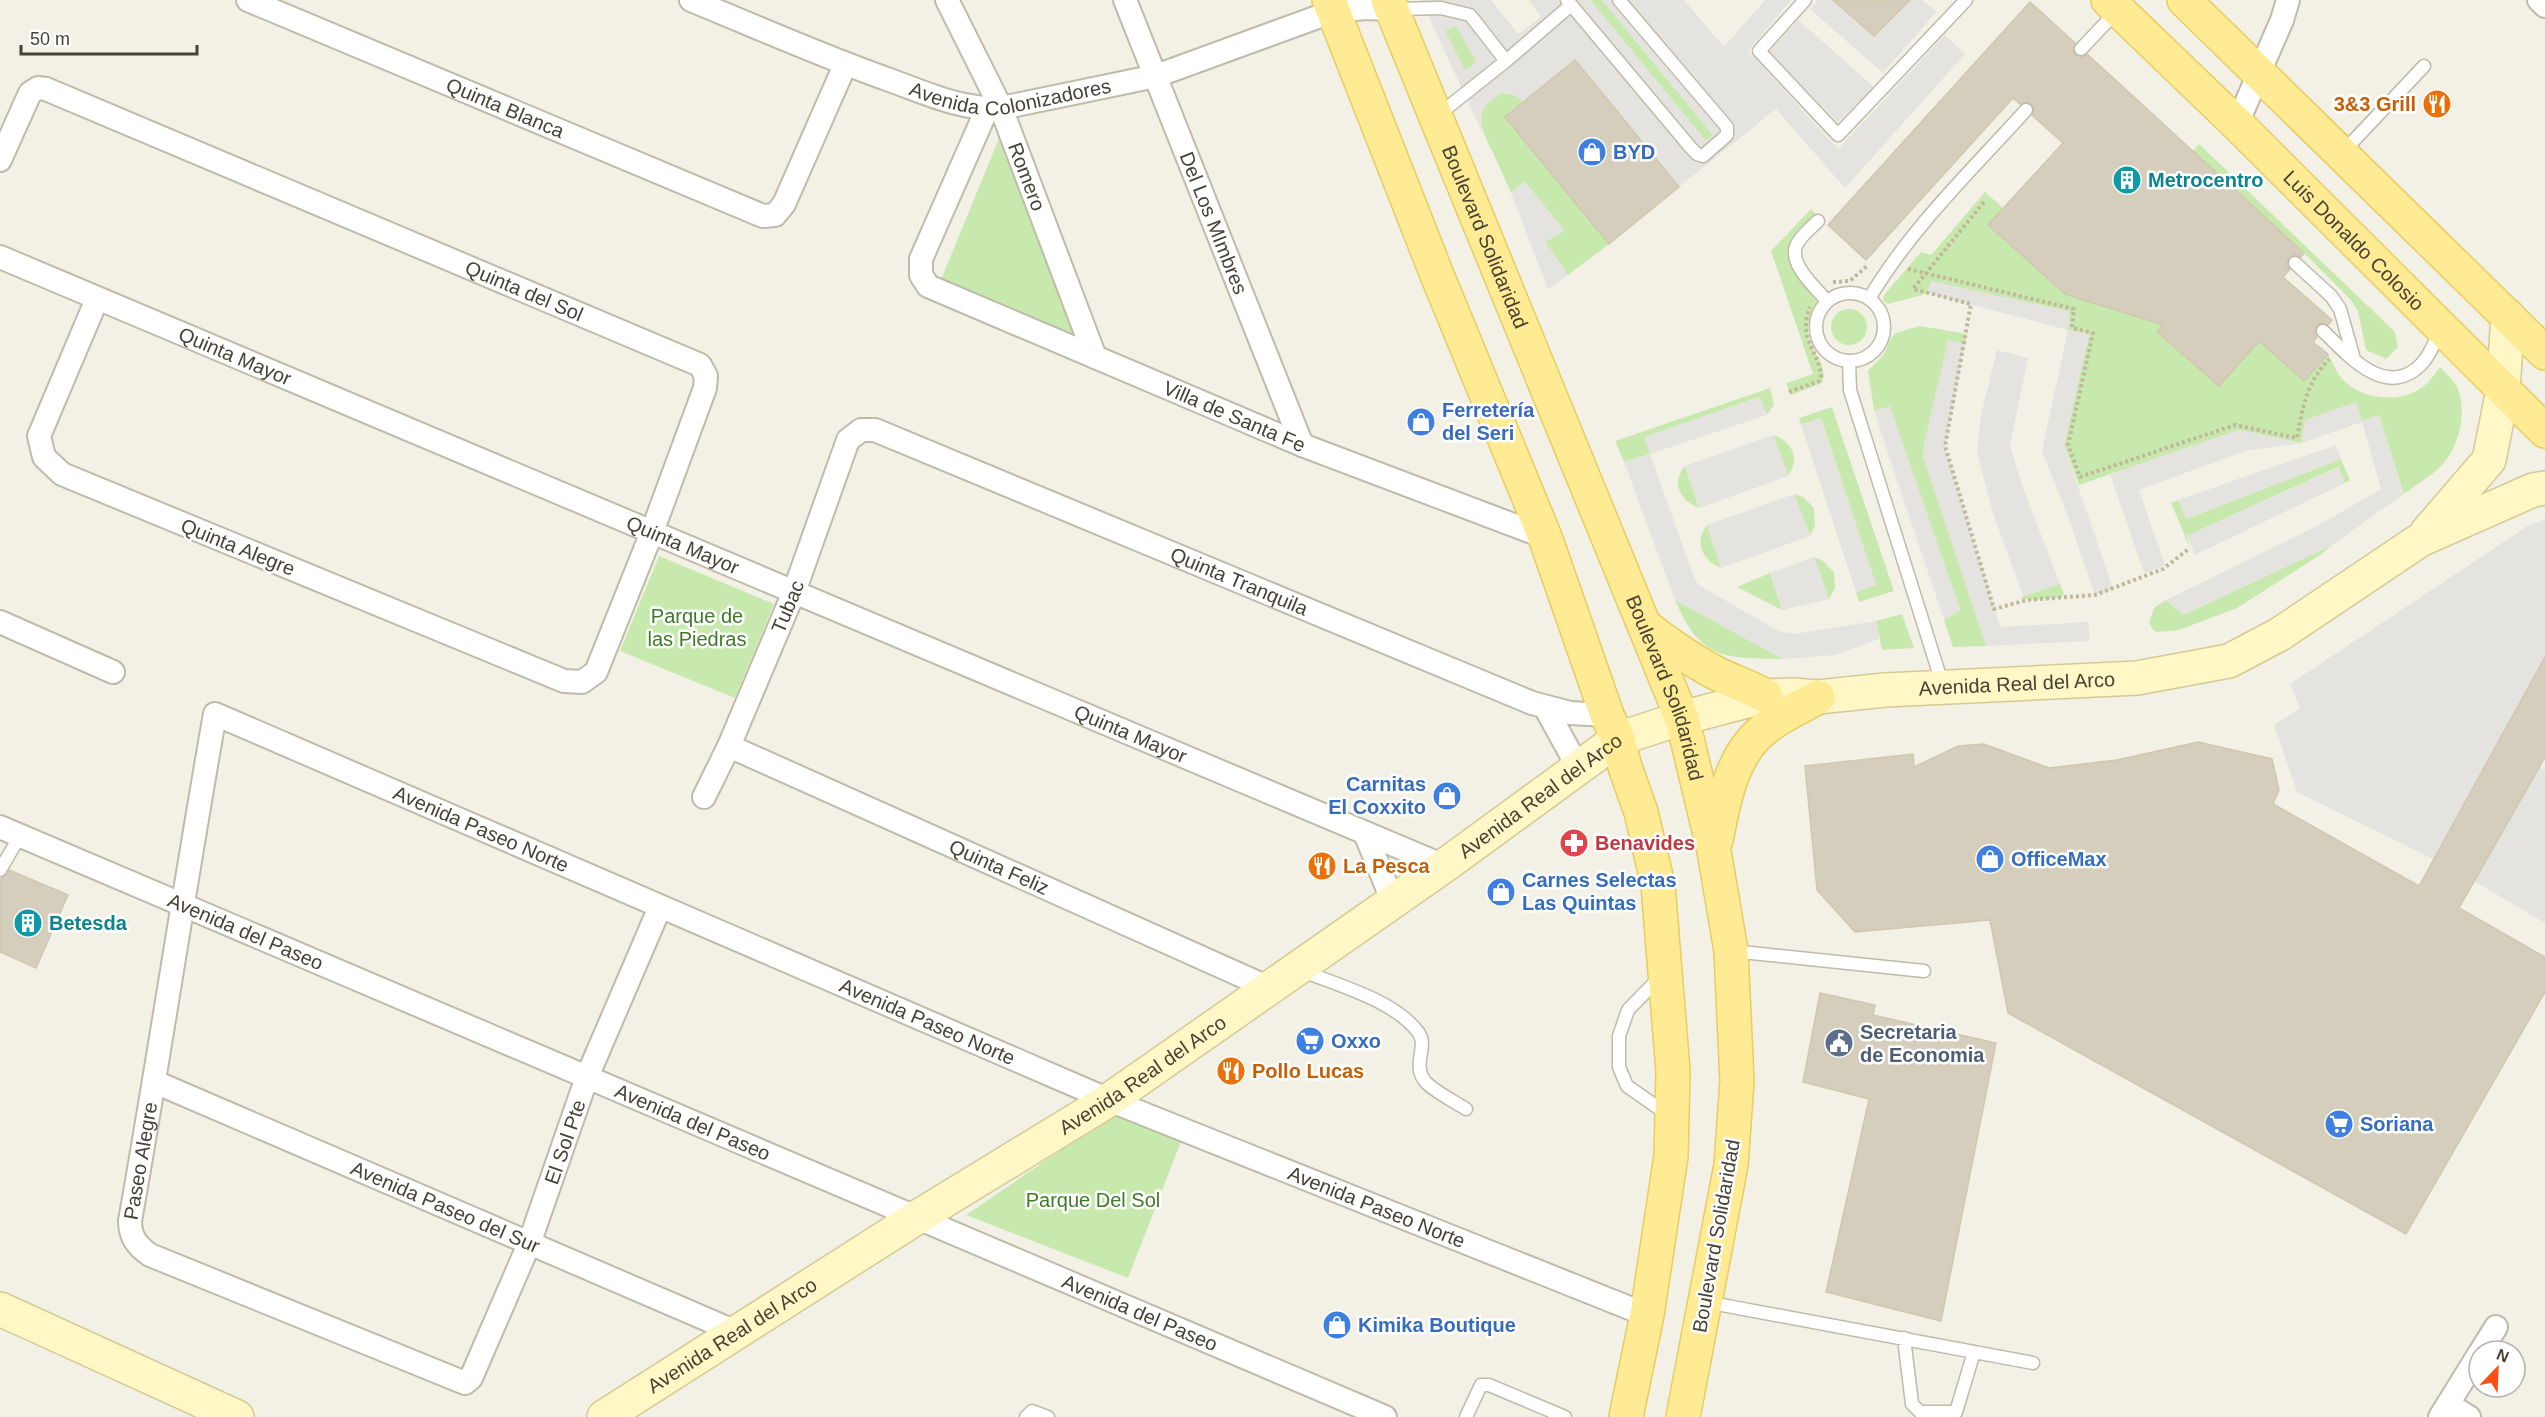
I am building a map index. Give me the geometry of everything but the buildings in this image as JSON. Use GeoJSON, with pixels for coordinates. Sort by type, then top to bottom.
{"type":"FeatureCollection","features":[{"type":"Feature","properties":{"kind":"main road"},"geometry":{"type":"LineString","coordinates":[[2184,0],[2545,353]]}},
{"type":"Feature","properties":{"kind":"main road","name":"Boulevard Solidaridad"},"geometry":{"type":"LineString","coordinates":[[1390,4],[1682,718],[1714,851],[1731,951],[1737,1081],[1731,1165],[1683,1417]]}},
{"type":"Feature","properties":{"kind":"main road"},"geometry":{"type":"LineString","coordinates":[[1331,5],[1437,275],[1545,537],[1641,812],[1658,885],[1667,969],[1673,1071],[1671,1156],[1647,1315],[1626,1417]]}},
{"type":"Feature","properties":{"kind":"main road","name":"Luis Donaldo Colosio"},"geometry":{"type":"LineString","coordinates":[[2113,5],[2237,123],[2545,431]]}},
{"type":"Feature","properties":{"kind":"main road"},"geometry":{"type":"LineString","coordinates":[[1644,625],[1672,647],[1713,672],[1747,685],[1766,696]]}},
{"type":"Feature","properties":{"kind":"main road"},"geometry":{"type":"LineString","coordinates":[[1714,851],[1727,788],[1740,758],[1762,730],[1818,697]]}},
{"type":"Feature","properties":{"kind":"street","name":"Quinta Blanca"},"geometry":{"type":"LineString","coordinates":[[248,0],[763,216],[776,214],[784,204],[845,64]]}},
{"type":"Feature","properties":{"kind":"street","name":"Avenida Colonizadores"},"geometry":{"type":"LineString","coordinates":[[691,0],[845,64],[954,103],[994,109],[1156,76],[1331,5],[1366,8],[1390,4]]}},
{"type":"Feature","properties":{"kind":"street","name":"Romero"},"geometry":{"type":"LineString","coordinates":[[947,0],[1095,357]]}},
{"type":"Feature","properties":{"kind":"street","name":"Del Los MImbres"},"geometry":{"type":"LineString","coordinates":[[1125,0],[1302,445]]}},
{"type":"Feature","properties":{"kind":"street"},"geometry":{"type":"LineString","coordinates":[[2237,123],[2282,20],[2288,0]]}},
{"type":"Feature","properties":{"kind":"street"},"geometry":{"type":"LineString","coordinates":[[2539,0],[2545,6]]}},
{"type":"Feature","properties":{"kind":"street","name":"Quinta del Sol"},"geometry":{"type":"LineString","coordinates":[[0,160],[30,93],[38,88],[46,89],[700,365],[706,376],[705,388],[652,532],[596,672]]}},
{"type":"Feature","properties":{"kind":"street","name":"Villa de Santa Fe"},"geometry":{"type":"LineString","coordinates":[[994,109],[921,259],[921,275],[928,286],[1302,445],[1545,537]]}},
{"type":"Feature","properties":{"kind":"street","name":"Quinta Mayor"},"geometry":{"type":"LineString","coordinates":[[0,257],[1444,866]]}},
{"type":"Feature","properties":{"kind":"street","name":"Quinta Alegre"},"geometry":{"type":"LineString","coordinates":[[98,298],[39,435],[44,457],[62,474],[564,681],[582,682],[596,672]]}},
{"type":"Feature","properties":{"kind":"street","name":"Avenida Real del Arco"},"geometry":{"type":"LineString","coordinates":[[2420,540],[2489,460],[2504,390],[2508,316]]}},
{"type":"Feature","properties":{"kind":"street","name":"Tubac"},"geometry":{"type":"LineString","coordinates":[[704,797],[729,746],[794,592],[848,440],[861,430],[875,430]]}},
{"type":"Feature","properties":{"kind":"street","name":"Quinta Tranquila"},"geometry":{"type":"LineString","coordinates":[[875,430],[1532,703],[1612,727]]}},
{"type":"Feature","properties":{"kind":"street","name":"Avenida Real del Arco"},"geometry":{"type":"LineString","coordinates":[[604,1417],[916,1218],[1109,1100],[1579,769],[1612,727],[1682,718],[1766,696],[1793,694],[1818,697],[1886,690],[2137,678],[2229,661],[2280,634],[2420,540],[2532,490],[2545,488]]}},
{"type":"Feature","properties":{"kind":"street"},"geometry":{"type":"LineString","coordinates":[[0,622],[113,672]]}},
{"type":"Feature","properties":{"kind":"street"},"geometry":{"type":"LineString","coordinates":[[1545,707],[1579,769]]}},
{"type":"Feature","properties":{"kind":"street","name":"Paseo Alegre"},"geometry":{"type":"LineString","coordinates":[[215,714],[181,904],[130,1231],[141,1249],[161,1260],[463,1383],[471,1378]]}},
{"type":"Feature","properties":{"kind":"street","name":"Avenida Paseo Norte"},"geometry":{"type":"LineString","coordinates":[[215,714],[1109,1100],[1647,1315]]}},
{"type":"Feature","properties":{"kind":"street","name":"Quinta Feliz"},"geometry":{"type":"LineString","coordinates":[[729,746],[1269,988]]}},
{"type":"Feature","properties":{"kind":"street","name":"Avenida del Paseo"},"geometry":{"type":"LineString","coordinates":[[10,832],[1385,1417]]}},
{"type":"Feature","properties":{"kind":"street"},"geometry":{"type":"LineString","coordinates":[[1365,832],[1393,902]]}},
{"type":"Feature","properties":{"kind":"street","name":"El Sol Pte"},"geometry":{"type":"LineString","coordinates":[[471,1378],[529,1244],[587,1077],[660,907]]}},
{"type":"Feature","properties":{"kind":"street","name":"Avenida Paseo del Sur"},"geometry":{"type":"LineString","coordinates":[[155,1082],[736,1332]]}},
{"type":"Feature","properties":{"kind":"street"},"geometry":{"type":"LineString","coordinates":[[0,1309],[237,1417]]}},
{"type":"Feature","properties":{"kind":"street"},"geometry":{"type":"LineString","coordinates":[[2488,1339],[2496,1327]]}},
{"type":"Feature","properties":{"kind":"street"},"geometry":{"type":"LineString","coordinates":[[2467,1373],[2444,1411],[2469,1417]]}},
{"type":"Feature","properties":{"kind":"lane"},"geometry":{"type":"LineString","coordinates":[[1437,116],[1506,61],[1569,3],[1691,148],[1703,156],[1726,135],[1727,127],[1619,0]]}},
{"type":"Feature","properties":{"kind":"lane"},"geometry":{"type":"LineString","coordinates":[[1805,0],[1759,51],[1838,135],[1966,0]]}},
{"type":"Feature","properties":{"kind":"lane"},"geometry":{"type":"LineString","coordinates":[[1390,4],[1441,8],[1470,15],[1506,61]]}},
{"type":"Feature","properties":{"kind":"lane"},"geometry":{"type":"LineString","coordinates":[[2081,49],[2113,5]]}},
{"type":"Feature","properties":{"kind":"lane"},"geometry":{"type":"LineString","coordinates":[[2341,153],[2424,66]]}},
{"type":"Feature","properties":{"kind":"lane"},"geometry":{"type":"LineString","coordinates":[[1869,299],[1882,278],[1922,226],[2026,110]]}},
{"type":"Feature","properties":{"kind":"lane"},"geometry":{"type":"LineString","coordinates":[[1818,221],[1796,245],[1795,254],[1803,272],[1823,297]]}},
{"type":"Feature","properties":{"kind":"lane"},"geometry":{"type":"LineString","coordinates":[[2295,263],[2331,296],[2340,309],[2354,360]]}},
{"type":"Feature","properties":{"kind":"lane"},"geometry":{"type":"LineString","coordinates":[[1851,293],[1869,299],[1881,312],[1884,323],[1883,336],[1879,346],[1870,355],[1849,362],[1834,358],[1823,350],[1817,339],[1815,328],[1823,297],[1851,293]]}},
{"type":"Feature","properties":{"kind":"lane"},"geometry":{"type":"LineString","coordinates":[[2322,331],[2354,360],[2373,373],[2389,378],[2403,377],[2417,369],[2442,329]]}},
{"type":"Feature","properties":{"kind":"lane"},"geometry":{"type":"LineString","coordinates":[[1849,362],[1850,390],[1943,688]]}},
{"type":"Feature","properties":{"kind":"lane"},"geometry":{"type":"LineString","coordinates":[[0,870],[10,832]]}},
{"type":"Feature","properties":{"kind":"lane"},"geometry":{"type":"LineString","coordinates":[[1731,951],[1924,971]]}},
{"type":"Feature","properties":{"kind":"lane"},"geometry":{"type":"LineString","coordinates":[[1296,969],[1391,1007],[1420,1033],[1423,1048],[1418,1066],[1425,1081],[1466,1108]]}},
{"type":"Feature","properties":{"kind":"lane"},"geometry":{"type":"LineString","coordinates":[[1667,969],[1628,1010],[1619,1036],[1619,1067],[1627,1086],[1672,1117]]}},
{"type":"Feature","properties":{"kind":"lane"},"geometry":{"type":"LineString","coordinates":[[1705,1301],[2033,1362]]}},
{"type":"Feature","properties":{"kind":"lane"},"geometry":{"type":"LineString","coordinates":[[1904,1338],[1912,1404],[1920,1412],[1956,1412],[1974,1352]]}},
{"type":"Feature","properties":{"kind":"lane"},"geometry":{"type":"LineString","coordinates":[[1466,1417],[1481,1385],[1489,1385],[1565,1417]]}},
{"type":"Feature","properties":{"kind":"lane"},"geometry":{"type":"LineString","coordinates":[[1026,1417],[1032,1411],[1048,1417]]}},
{"type":"Feature","properties":{"kind":"path"},"geometry":{"type":"LineString","coordinates":[[1984,202],[1913,289],[1971,304],[1945,446],[1994,609],[2026,600],[2095,595],[2163,569],[2190,548]]}},
{"type":"Feature","properties":{"kind":"path"},"geometry":{"type":"LineString","coordinates":[[1789,392],[1819,381],[1821,377],[1818,361],[1809,346],[1805,324],[1811,304],[1823,297],[1837,281],[1850,280],[1875,260]]}},
{"type":"Feature","properties":{"kind":"path"},"geometry":{"type":"LineString","coordinates":[[1905,268],[2074,309],[2072,328],[2093,333],[2068,445],[2080,477],[2235,425],[2297,438],[2308,390],[2316,374],[2330,358]]}},
{"type":"Feature","properties":{"kind":"green space"},"geometry":{"type":"Polygon","coordinates":[[[1590,0],[1602,0],[1713,135],[1706,141],[1590,0]]]}},
{"type":"Feature","properties":{"kind":"green space"},"geometry":{"type":"Polygon","coordinates":[[[1456,25],[1477,62],[1465,71],[1445,31],[1456,25]]]}},
{"type":"Feature","properties":{"kind":"green space"},"geometry":{"type":"Polygon","coordinates":[[[1502,93],[1516,95],[1524,102],[1505,117],[1609,244],[1568,275],[1545,242],[1564,230],[1525,182],[1511,193],[1482,128],[1481,120],[1485,106],[1502,93]]]}},
{"type":"Feature","properties":{"kind":"green space"},"geometry":{"type":"Polygon","coordinates":[[[1005,124],[1092,354],[938,287],[1005,124]]]}},
{"type":"Feature","properties":{"kind":"green space"},"geometry":{"type":"Polygon","coordinates":[[[2199,144],[2395,332],[2398,347],[2386,359],[2366,350],[2358,311],[2350,299],[2304,253],[2193,151],[2199,144]]]}},
{"type":"Feature","properties":{"kind":"green space"},"geometry":{"type":"Polygon","coordinates":[[[1985,192],[2003,208],[1988,226],[2064,294],[2135,316],[2153,295],[2174,313],[2157,333],[2219,386],[2259,341],[2304,381],[2328,354],[2345,382],[2362,393],[2372,396],[2393,397],[2412,393],[2427,384],[2440,367],[2455,383],[2461,399],[2460,429],[2453,449],[2438,469],[2404,494],[2379,415],[2301,443],[2239,430],[2079,485],[2064,445],[2089,334],[2069,330],[1932,281],[1927,293],[1922,295],[1888,304],[1883,300],[1884,295],[1921,252],[1931,255],[1985,192]]]}},
{"type":"Feature","properties":{"kind":"green space"},"geometry":{"type":"Polygon","coordinates":[[[1811,209],[1816,214],[1792,238],[1788,246],[1788,254],[1794,271],[1817,302],[1809,321],[1808,334],[1821,364],[1823,376],[1822,383],[1791,395],[1786,383],[1813,374],[1771,251],[1811,209]]]}},
{"type":"Feature","properties":{"kind":"green space"},"geometry":{"type":"Polygon","coordinates":[[[1849,309],[1862,314],[1867,327],[1862,340],[1849,345],[1836,340],[1831,327],[1836,314],[1849,309]]]}},
{"type":"Feature","properties":{"kind":"green space"},"geometry":{"type":"Polygon","coordinates":[[[1920,326],[1967,334],[1965,344],[1948,340],[1929,471],[1986,646],[1953,647],[1944,620],[1960,610],[1890,407],[1874,411],[1868,371],[1884,354],[1891,338],[1896,333],[1920,326]]]}},
{"type":"Feature","properties":{"kind":"green space"},"geometry":{"type":"Polygon","coordinates":[[[1770,388],[1774,405],[1767,415],[1759,397],[1645,437],[1650,454],[1624,462],[1615,441],[1770,388]]]}},
{"type":"Feature","properties":{"kind":"green space"},"geometry":{"type":"Polygon","coordinates":[[[1832,407],[1894,591],[1859,602],[1856,592],[1876,585],[1821,419],[1801,425],[1799,418],[1832,407]]]}},
{"type":"Feature","properties":{"kind":"green space"},"geometry":{"type":"Polygon","coordinates":[[[1773,435],[1790,446],[1792,451],[1794,463],[1788,476],[1773,435]]]}},
{"type":"Feature","properties":{"kind":"green space"},"geometry":{"type":"Polygon","coordinates":[[[2341,459],[2350,480],[2345,483],[2338,467],[2187,536],[2190,548],[2171,503],[2178,500],[2186,519],[2341,459]]]}},
{"type":"Feature","properties":{"kind":"green space"},"geometry":{"type":"Polygon","coordinates":[[[1685,466],[1699,508],[1683,497],[1678,485],[1678,479],[1685,466]]]}},
{"type":"Feature","properties":{"kind":"green space"},"geometry":{"type":"Polygon","coordinates":[[[1794,494],[1803,497],[1814,508],[1815,525],[1810,536],[1794,494]]]}},
{"type":"Feature","properties":{"kind":"green space"},"geometry":{"type":"Polygon","coordinates":[[[1707,525],[1721,568],[1714,565],[1702,550],[1701,538],[1707,525]]]}},
{"type":"Feature","properties":{"kind":"green space"},"geometry":{"type":"Polygon","coordinates":[[[2332,545],[2237,608],[2179,630],[2157,632],[2153,630],[2149,622],[2154,608],[2166,600],[2183,615],[2332,545]]]}},
{"type":"Feature","properties":{"kind":"green space","name":"Parque de las Piedras"},"geometry":{"type":"Polygon","coordinates":[[[659,556],[774,604],[735,698],[620,651],[659,556]]]}},
{"type":"Feature","properties":{"kind":"green space"},"geometry":{"type":"Polygon","coordinates":[[[1814,557],[1823,561],[1834,572],[1835,588],[1829,599],[1814,557]]]}},
{"type":"Feature","properties":{"kind":"green space"},"geometry":{"type":"Polygon","coordinates":[[[1770,573],[1782,610],[1737,587],[1770,573]]]}},
{"type":"Feature","properties":{"kind":"green space"},"geometry":{"type":"Polygon","coordinates":[[[2060,584],[2064,593],[2062,597],[2022,599],[2023,596],[2060,584]]]}},
{"type":"Feature","properties":{"kind":"green space"},"geometry":{"type":"Polygon","coordinates":[[[1675,600],[1783,659],[1745,658],[1716,652],[1694,634],[1684,620],[1675,600]]]}},
{"type":"Feature","properties":{"kind":"green space"},"geometry":{"type":"Polygon","coordinates":[[[1902,614],[1914,648],[1882,650],[1876,621],[1902,614]]]}},
{"type":"Feature","properties":{"kind":"green space","name":"Parque Del Sol"},"geometry":{"type":"Polygon","coordinates":[[[1115,1113],[1182,1139],[1128,1278],[966,1215],[1115,1113]]]}},
{"type":"Feature","properties":{"kind":"shaded area"},"geometry":{"type":"Polygon","coordinates":[[[1421,0],[1491,0],[1518,34],[1541,17],[1529,0],[1590,0],[1706,141],[1713,135],[1602,0],[1684,0],[1724,47],[1765,0],[1791,0],[1748,51],[1838,149],[1945,35],[1965,54],[1845,188],[1776,109],[1679,187],[1575,61],[1524,101],[1510,93],[1502,93],[1487,103],[1480,116],[1482,132],[1421,0]],[[1456,26],[1445,31],[1465,71],[1476,62],[1456,26]]]}},
{"type":"Feature","properties":{"kind":"shaded area"},"geometry":{"type":"Polygon","coordinates":[[[1818,0],[1833,0],[1874,36],[1910,0],[1922,0],[1937,11],[1883,73],[1810,9],[1818,0]]]}},
{"type":"Feature","properties":{"kind":"shaded area"},"geometry":{"type":"Polygon","coordinates":[[[1798,20],[1874,87],[1838,122],[1769,52],[1798,20]]]}},
{"type":"Feature","properties":{"kind":"shaded area"},"geometry":{"type":"Polygon","coordinates":[[[1525,182],[1564,230],[1545,242],[1568,275],[1548,289],[1511,193],[1525,182]]]}},
{"type":"Feature","properties":{"kind":"shaded area"},"geometry":{"type":"Polygon","coordinates":[[[1931,281],[2069,311],[2069,330],[2089,335],[2064,445],[2113,589],[2095,595],[2042,451],[2068,330],[1927,293],[1931,281]]]}},
{"type":"Feature","properties":{"kind":"shaded area"},"geometry":{"type":"Polygon","coordinates":[[[1948,340],[1965,344],[1945,446],[2000,627],[2088,622],[2090,641],[1986,646],[1923,457],[1948,340]]]}},
{"type":"Feature","properties":{"kind":"shaded area"},"geometry":{"type":"Polygon","coordinates":[[[1997,350],[2028,358],[2010,446],[2023,488],[2060,584],[2023,596],[1992,510],[1977,452],[1981,415],[1997,350]]]}},
{"type":"Feature","properties":{"kind":"shaded area"},"geometry":{"type":"Polygon","coordinates":[[[1760,397],[1767,415],[1650,454],[1644,437],[1760,397]]]}},
{"type":"Feature","properties":{"kind":"shaded area"},"geometry":{"type":"Polygon","coordinates":[[[2356,402],[2362,421],[2379,415],[2404,494],[2332,545],[2183,615],[2166,600],[2319,525],[2381,489],[2362,422],[2301,443],[2305,420],[2356,402]]]}},
{"type":"Feature","properties":{"kind":"shaded area"},"geometry":{"type":"Polygon","coordinates":[[[1890,406],[1960,610],[1944,620],[1874,411],[1890,406]]]}},
{"type":"Feature","properties":{"kind":"shaded area"},"geometry":{"type":"Polygon","coordinates":[[[1820,418],[1876,585],[1856,592],[1801,425],[1820,418]]]}},
{"type":"Feature","properties":{"kind":"shaded area"},"geometry":{"type":"Polygon","coordinates":[[[2239,430],[2301,443],[2245,451],[2139,490],[2165,565],[2144,573],[2110,474],[2239,430]]]}},
{"type":"Feature","properties":{"kind":"shaded area"},"geometry":{"type":"Polygon","coordinates":[[[1773,435],[1788,476],[1699,508],[1685,466],[1773,435]]]}},
{"type":"Feature","properties":{"kind":"shaded area"},"geometry":{"type":"Polygon","coordinates":[[[2336,445],[2341,459],[2186,519],[2178,500],[2336,445]]]}},
{"type":"Feature","properties":{"kind":"shaded area"},"geometry":{"type":"Polygon","coordinates":[[[1650,454],[1695,580],[1699,585],[1778,631],[1794,634],[1876,621],[1879,639],[1835,655],[1783,659],[1675,600],[1624,462],[1650,454]]]}},
{"type":"Feature","properties":{"kind":"shaded area"},"geometry":{"type":"Polygon","coordinates":[[[2339,467],[2345,483],[2195,555],[2187,536],[2339,467]]]}},
{"type":"Feature","properties":{"kind":"shaded area"},"geometry":{"type":"Polygon","coordinates":[[[1794,494],[1810,536],[1721,568],[1707,525],[1794,494]]]}},
{"type":"Feature","properties":{"kind":"shaded area"},"geometry":{"type":"Polygon","coordinates":[[[2545,519],[2545,660],[2433,859],[2297,792],[2274,725],[2300,708],[2290,684],[2526,527],[2545,519]]]}},
{"type":"Feature","properties":{"kind":"shaded area"},"geometry":{"type":"Polygon","coordinates":[[[1814,557],[1829,599],[1782,610],[1770,573],[1814,557]]]}},
{"type":"Feature","properties":{"kind":"shaded area"},"geometry":{"type":"Polygon","coordinates":[[[2539,768],[2545,770],[2545,923],[2474,881],[2539,768]]]}},
{"type":"Feature","properties":{"kind":"place","name":"3&3 Grill"},"geometry":{"type":"Point","coordinates":[2437,104]}},
{"type":"Feature","properties":{"kind":"place","name":"BYD"},"geometry":{"type":"Point","coordinates":[1592,152]}},
{"type":"Feature","properties":{"kind":"place","name":"Metrocentro"},"geometry":{"type":"Point","coordinates":[2127,180]}},
{"type":"Feature","properties":{"kind":"place","name":"Ferretería del Seri"},"geometry":{"type":"Point","coordinates":[1421,422]}},
{"type":"Feature","properties":{"kind":"place","name":"Carnitas El Coxxito"},"geometry":{"type":"Point","coordinates":[1447,796]}},
{"type":"Feature","properties":{"kind":"place","name":"Benavides"},"geometry":{"type":"Point","coordinates":[1574,843]}},
{"type":"Feature","properties":{"kind":"place","name":"OfficeMax"},"geometry":{"type":"Point","coordinates":[1990,859]}},
{"type":"Feature","properties":{"kind":"place","name":"La Pesca"},"geometry":{"type":"Point","coordinates":[1322,866]}},
{"type":"Feature","properties":{"kind":"place","name":"Carnes Selectas Las Quintas"},"geometry":{"type":"Point","coordinates":[1501,892]}},
{"type":"Feature","properties":{"kind":"place","name":"Betesda"},"geometry":{"type":"Point","coordinates":[28,923]}},
{"type":"Feature","properties":{"kind":"place","name":"Oxxo"},"geometry":{"type":"Point","coordinates":[1310,1041]}},
{"type":"Feature","properties":{"kind":"place","name":"Secretaria de Economia"},"geometry":{"type":"Point","coordinates":[1839,1043]}},
{"type":"Feature","properties":{"kind":"place","name":"Pollo Lucas"},"geometry":{"type":"Point","coordinates":[1231,1071]}},
{"type":"Feature","properties":{"kind":"place","name":"Soriana"},"geometry":{"type":"Point","coordinates":[2339,1124]}},
{"type":"Feature","properties":{"kind":"place","name":"Kimika Boutique"},"geometry":{"type":"Point","coordinates":[1337,1325]}}]}
